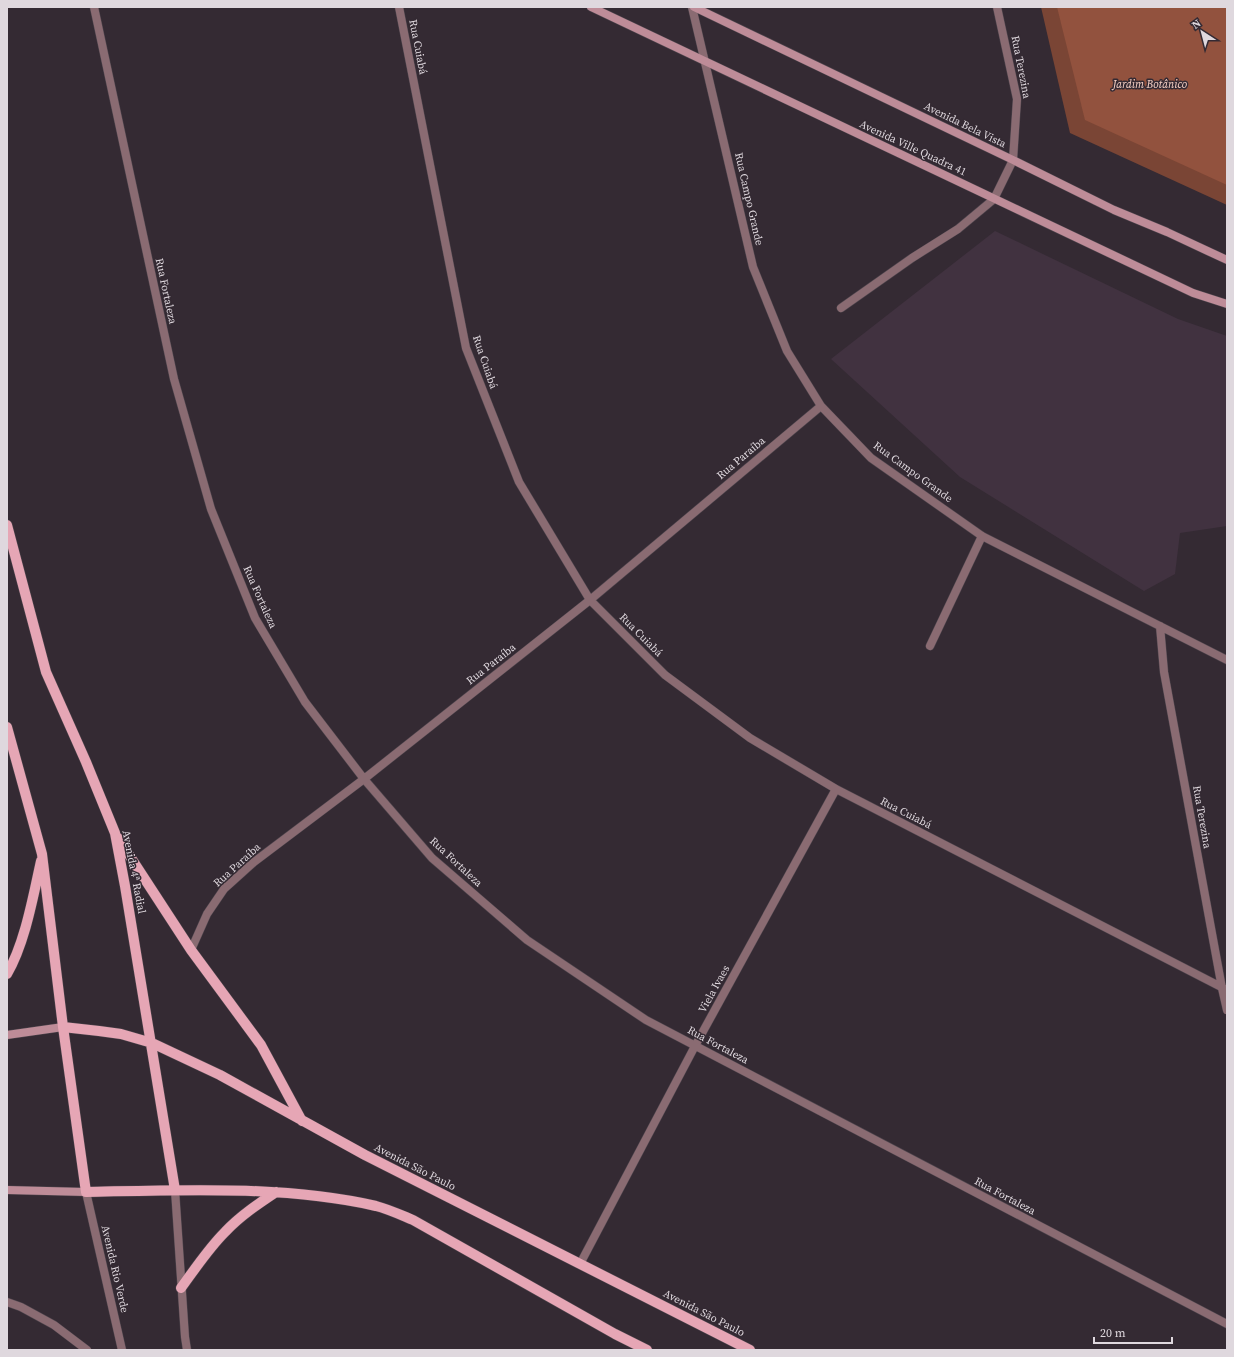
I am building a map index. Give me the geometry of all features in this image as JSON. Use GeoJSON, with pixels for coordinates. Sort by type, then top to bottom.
{"type":"FeatureCollection","features":[{"type":"Feature","properties":{"kind":"main road","name":"Avenida Ville Quadra 41"},"geometry":{"type":"LineString","coordinates":[[591,7],[1193,293],[1227,304]]}},
{"type":"Feature","properties":{"kind":"main road","name":"Avenida Bela Vista"},"geometry":{"type":"LineString","coordinates":[[693,7],[1114,210],[1167,232],[1227,260]]}},
{"type":"Feature","properties":{"kind":"main road","name":"Avenida 4ª Radial"},"geometry":{"type":"LineString","coordinates":[[7,525],[46,672],[86,762],[115,833],[152,1043],[175,1190]]}},
{"type":"Feature","properties":{"kind":"main road"},"geometry":{"type":"LineString","coordinates":[[7,727],[11,758],[42,854],[63,1027],[86,1192]]}},
{"type":"Feature","properties":{"kind":"main road"},"geometry":{"type":"LineString","coordinates":[[115,833],[191,950],[261,1045],[302,1121]]}},
{"type":"Feature","properties":{"kind":"main road"},"geometry":{"type":"LineString","coordinates":[[7,974],[14,962],[30,908],[42,854]]}},
{"type":"Feature","properties":{"kind":"main road"},"geometry":{"type":"LineString","coordinates":[[7,1035],[63,1027]]}},
{"type":"Feature","properties":{"kind":"main road","name":"Avenida São Paulo"},"geometry":{"type":"LineString","coordinates":[[63,1027],[99,1030],[121,1034],[152,1043],[220,1075],[365,1155],[750,1350]]}},
{"type":"Feature","properties":{"kind":"main road"},"geometry":{"type":"LineString","coordinates":[[7,1190],[86,1192],[175,1190],[276,1192],[329,1198],[377,1207],[413,1220],[615,1334],[647,1350]]}},
{"type":"Feature","properties":{"kind":"main road"},"geometry":{"type":"LineString","coordinates":[[181,1288],[203,1258],[225,1232],[245,1213],[276,1192]]}},
{"type":"Feature","properties":{"kind":"street","name":"Rua Fortaleza"},"geometry":{"type":"LineString","coordinates":[[94,7],[174,379],[211,509],[256,618],[305,702],[364,779],[432,858],[527,940],[646,1020],[1227,1324]]}},
{"type":"Feature","properties":{"kind":"street","name":"Rua Cuiabá"},"geometry":{"type":"LineString","coordinates":[[398,7],[466,348],[518,482],[590,600],[665,675],[750,738],[836,789],[1224,989]]}},
{"type":"Feature","properties":{"kind":"street","name":"Rua Campo Grande"},"geometry":{"type":"LineString","coordinates":[[693,7],[753,267],[787,351],[821,406],[871,458],[982,536],[1227,660]]}},
{"type":"Feature","properties":{"kind":"street","name":"Rua Terezina"},"geometry":{"type":"LineString","coordinates":[[994,199],[1013,160],[1017,99],[997,7]]}},
{"type":"Feature","properties":{"kind":"street"},"geometry":{"type":"LineString","coordinates":[[841,308],[912,258],[958,229],[994,199]]}},
{"type":"Feature","properties":{"kind":"street","name":"Rua Paraíba"},"geometry":{"type":"LineString","coordinates":[[191,950],[207,914],[224,889],[254,862],[364,779],[590,600],[821,406]]}},
{"type":"Feature","properties":{"kind":"street"},"geometry":{"type":"LineString","coordinates":[[930,646],[982,536]]}},
{"type":"Feature","properties":{"kind":"street","name":"Rua Terezina"},"geometry":{"type":"LineString","coordinates":[[1160,626],[1164,672],[1227,1010]]}},
{"type":"Feature","properties":{"kind":"street","name":"Viela Ivaes"},"geometry":{"type":"LineString","coordinates":[[580,1264],[695,1046],[836,789]]}},
{"type":"Feature","properties":{"kind":"street"},"geometry":{"type":"LineString","coordinates":[[175,1190],[184,1337],[187,1350]]}},
{"type":"Feature","properties":{"kind":"street","name":"Avenida Rio Verde"},"geometry":{"type":"LineString","coordinates":[[86,1192],[122,1350]]}},
{"type":"Feature","properties":{"kind":"street"},"geometry":{"type":"LineString","coordinates":[[7,1302],[21,1307],[54,1324],[87,1350]]}},
{"type":"Feature","properties":{"kind":"shaded area"},"geometry":{"type":"Polygon","coordinates":[[[995,231],[1178,319],[1227,336],[1227,526],[1180,533],[1175,574],[1144,591],[960,477],[831,359],[995,231]]]}},
{"type":"Feature","properties":{"kind":"green space","name":"Jardim Botânico"},"geometry":{"type":"Polygon","coordinates":[[[1041,7],[1227,7],[1227,205],[1070,133],[1041,7]]]}},
{"type":"Feature","properties":{"kind":"green space","name":"Jardim Botânico"},"geometry":{"type":"Polygon","coordinates":[[[1057,7],[1227,7],[1227,185],[1085,120],[1057,7]]]}}]}
